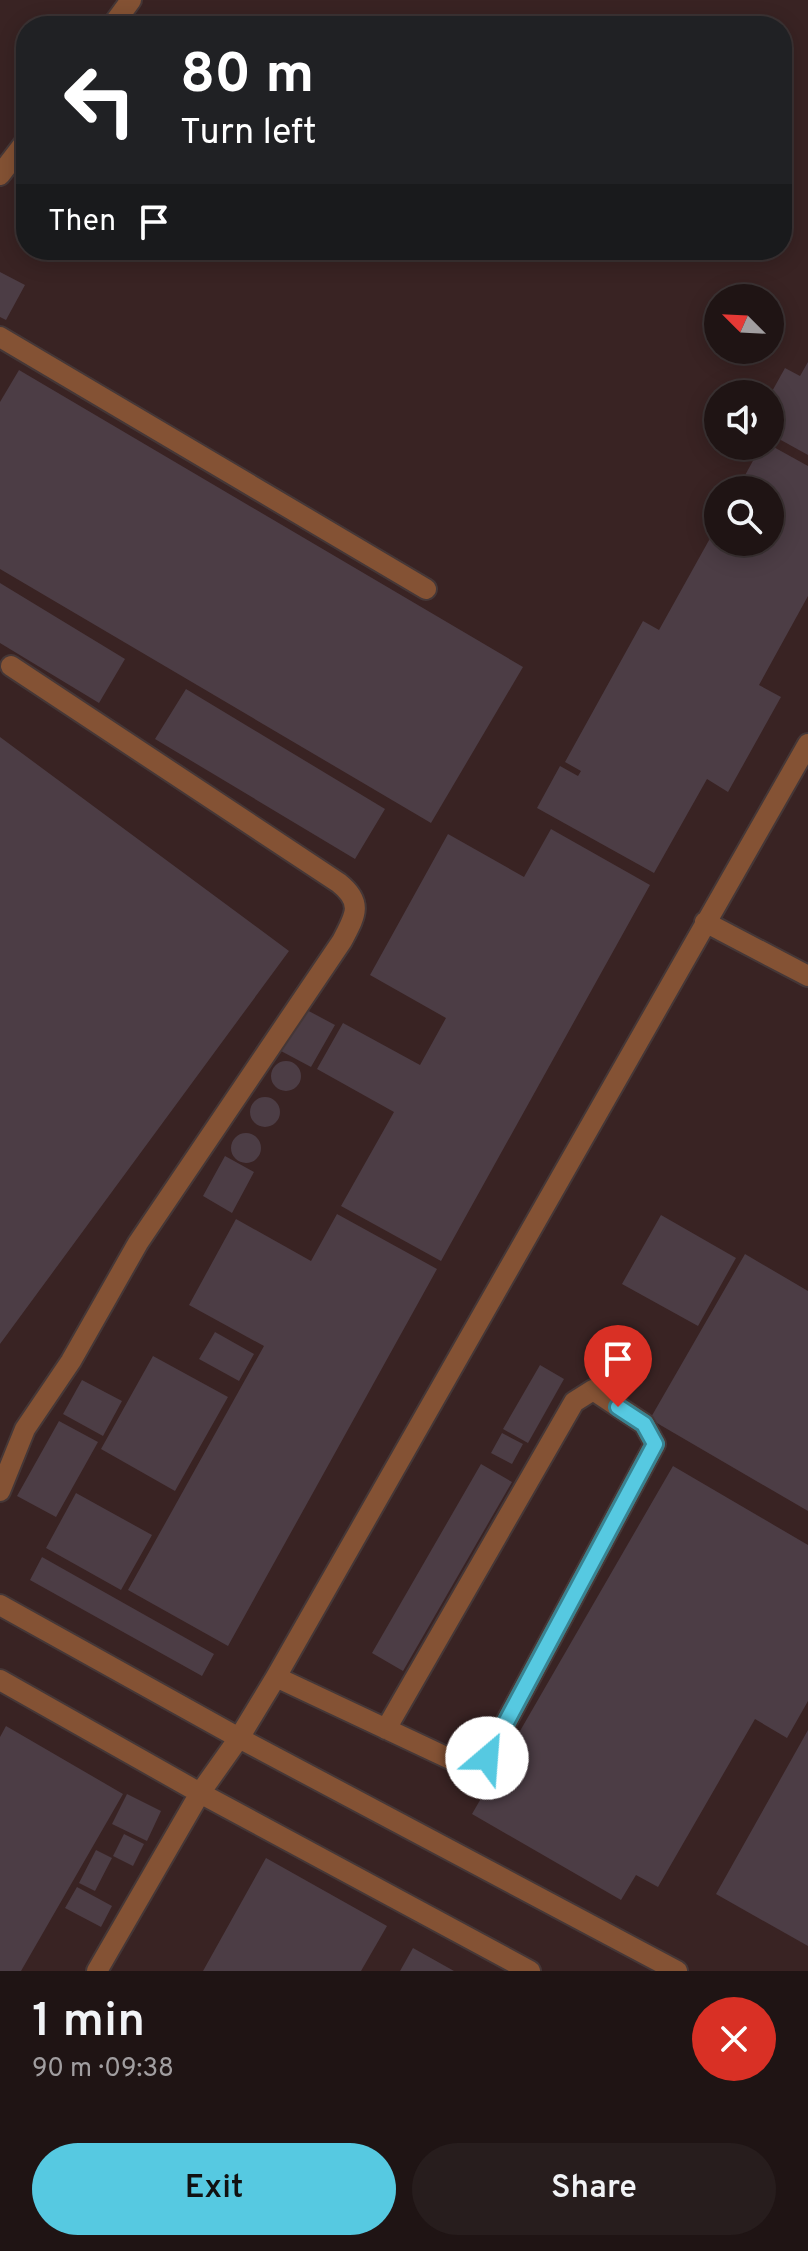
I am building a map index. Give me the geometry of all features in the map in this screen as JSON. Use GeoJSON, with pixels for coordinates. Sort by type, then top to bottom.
{"type":"FeatureCollection","features":[{"type":"Feature","properties":{"kind":"lane"},"geometry":{"type":"LineString","coordinates":[[0,175],[16,154]]}},
{"type":"Feature","properties":{"kind":"lane"},"geometry":{"type":"LineString","coordinates":[[0,337],[426,589]]}},
{"type":"Feature","properties":{"kind":"lane"},"geometry":{"type":"LineString","coordinates":[[0,1491],[25,1429],[71,1361],[138,1243],[342,941],[351,924],[355,900],[339,883],[11,666]]}},
{"type":"Feature","properties":{"kind":"lane"},"geometry":{"type":"LineString","coordinates":[[97,1971],[200,1793],[239,1738],[276,1677],[808,744]]}},
{"type":"Feature","properties":{"kind":"lane"},"geometry":{"type":"LineString","coordinates":[[705,922],[808,976]]}},
{"type":"Feature","properties":{"kind":"lane"},"geometry":{"type":"LineString","coordinates":[[276,1677],[386,1729],[465,1766],[487,1758],[655,1444],[644,1424],[593,1390],[574,1402],[386,1729]]}},
{"type":"Feature","properties":{"kind":"lane"},"geometry":{"type":"LineString","coordinates":[[0,1605],[239,1738],[677,1971]]}},
{"type":"Feature","properties":{"kind":"lane"},"geometry":{"type":"LineString","coordinates":[[0,1680],[200,1793],[530,1971]]}},
{"type":"Feature","properties":{"kind":"shaded area"},"geometry":{"type":"Polygon","coordinates":[[[0,0],[808,0],[808,1971],[0,1971],[0,0]]]}},
{"type":"Feature","properties":{"kind":"building"},"geometry":{"type":"Polygon","coordinates":[[[0,272],[25,285],[6,320],[0,317],[0,272]]]}},
{"type":"Feature","properties":{"kind":"building"},"geometry":{"type":"Polygon","coordinates":[[[808,362],[808,455],[784,442],[784,380],[778,380],[785,368],[800,376],[808,362]]]}},
{"type":"Feature","properties":{"kind":"building"},"geometry":{"type":"Polygon","coordinates":[[[19,370],[523,667],[431,823],[0,569],[0,402],[19,370]]]}},
{"type":"Feature","properties":{"kind":"building"},"geometry":{"type":"Polygon","coordinates":[[[784,453],[808,466],[808,596],[759,685],[781,697],[728,792],[707,779],[654,873],[537,808],[560,766],[578,776],[581,771],[565,762],[643,621],[659,630],[704,549],[704,556],[784,556],[784,476],[745,476],[753,460],[784,460],[784,453]]]}},
{"type":"Feature","properties":{"kind":"building"},"geometry":{"type":"Polygon","coordinates":[[[0,583],[125,659],[99,703],[0,643],[0,583]]]}},
{"type":"Feature","properties":{"kind":"building"},"geometry":{"type":"Polygon","coordinates":[[[186,689],[385,809],[355,859],[155,739],[186,689]]]}},
{"type":"Feature","properties":{"kind":"building"},"geometry":{"type":"Polygon","coordinates":[[[0,737],[289,951],[0,1344],[0,737]]]}},
{"type":"Feature","properties":{"kind":"building"},"geometry":{"type":"Polygon","coordinates":[[[551,829],[650,885],[441,1261],[341,1206],[394,1112],[317,1069],[343,1023],[420,1065],[446,1018],[370,975],[448,834],[524,877],[551,829]]]}},
{"type":"Feature","properties":{"kind":"building"},"geometry":{"type":"Polygon","coordinates":[[[305,1009],[335,1025],[311,1067],[281,1051],[305,1009]]]}},
{"type":"Feature","properties":{"kind":"building"},"geometry":{"type":"Polygon","coordinates":[[[286,1061],[297,1065],[301,1076],[297,1087],[286,1091],[275,1087],[271,1076],[275,1065],[286,1061]]]}},
{"type":"Feature","properties":{"kind":"building"},"geometry":{"type":"Polygon","coordinates":[[[265,1097],[271,1098],[279,1106],[279,1118],[271,1126],[265,1127],[259,1126],[251,1118],[250,1112],[251,1106],[259,1098],[265,1097]]]}},
{"type":"Feature","properties":{"kind":"building"},"geometry":{"type":"Polygon","coordinates":[[[246,1133],[257,1137],[261,1148],[257,1159],[246,1163],[235,1159],[231,1148],[235,1137],[246,1133]]]}},
{"type":"Feature","properties":{"kind":"building"},"geometry":{"type":"Polygon","coordinates":[[[225,1156],[254,1172],[232,1213],[203,1196],[225,1156]]]}},
{"type":"Feature","properties":{"kind":"building"},"geometry":{"type":"Polygon","coordinates":[[[337,1214],[437,1269],[228,1646],[128,1590],[264,1346],[189,1305],[236,1219],[311,1261],[337,1214]]]}},
{"type":"Feature","properties":{"kind":"building"},"geometry":{"type":"Polygon","coordinates":[[[661,1215],[736,1258],[698,1326],[622,1284],[661,1215]]]}},
{"type":"Feature","properties":{"kind":"building"},"geometry":{"type":"Polygon","coordinates":[[[745,1254],[808,1291],[808,1511],[650,1419],[745,1254]]]}},
{"type":"Feature","properties":{"kind":"building"},"geometry":{"type":"Polygon","coordinates":[[[215,1332],[254,1354],[239,1381],[199,1359],[215,1332]]]}},
{"type":"Feature","properties":{"kind":"building"},"geometry":{"type":"Polygon","coordinates":[[[153,1356],[228,1397],[175,1491],[101,1449],[153,1356]]]}},
{"type":"Feature","properties":{"kind":"building"},"geometry":{"type":"Polygon","coordinates":[[[540,1365],[564,1379],[528,1443],[503,1429],[540,1365]]]}},
{"type":"Feature","properties":{"kind":"building"},"geometry":{"type":"Polygon","coordinates":[[[82,1380],[122,1401],[103,1436],[63,1414],[82,1380]]]}},
{"type":"Feature","properties":{"kind":"building"},"geometry":{"type":"Polygon","coordinates":[[[59,1421],[98,1442],[56,1517],[17,1496],[59,1421]]]}},
{"type":"Feature","properties":{"kind":"building"},"geometry":{"type":"Polygon","coordinates":[[[502,1433],[523,1444],[512,1464],[491,1453],[502,1433]]]}},
{"type":"Feature","properties":{"kind":"building"},"geometry":{"type":"Polygon","coordinates":[[[481,1464],[512,1482],[403,1671],[372,1653],[481,1464]]]}},
{"type":"Feature","properties":{"kind":"building"},"geometry":{"type":"Polygon","coordinates":[[[673,1466],[808,1545],[808,1701],[787,1738],[755,1719],[658,1887],[636,1875],[621,1900],[472,1814],[673,1466]]]}},
{"type":"Feature","properties":{"kind":"building"},"geometry":{"type":"Polygon","coordinates":[[[76,1493],[152,1535],[121,1590],[46,1548],[76,1493]]]}},
{"type":"Feature","properties":{"kind":"building"},"geometry":{"type":"Polygon","coordinates":[[[42,1557],[214,1654],[202,1676],[30,1580],[42,1557]]]}},
{"type":"Feature","properties":{"kind":"building"},"geometry":{"type":"Polygon","coordinates":[[[6,1726],[123,1794],[21,1971],[0,1971],[0,1737],[6,1726]]]}},
{"type":"Feature","properties":{"kind":"building"},"geometry":{"type":"Polygon","coordinates":[[[808,1730],[808,1946],[716,1894],[808,1730]]]}},
{"type":"Feature","properties":{"kind":"building"},"geometry":{"type":"Polygon","coordinates":[[[127,1794],[161,1811],[147,1841],[112,1824],[127,1794]]]}},
{"type":"Feature","properties":{"kind":"building"},"geometry":{"type":"Polygon","coordinates":[[[124,1834],[144,1844],[133,1866],[113,1856],[124,1834]]]}},
{"type":"Feature","properties":{"kind":"building"},"geometry":{"type":"Polygon","coordinates":[[[96,1850],[112,1858],[95,1891],[79,1883],[96,1850]]]}},
{"type":"Feature","properties":{"kind":"building"},"geometry":{"type":"Polygon","coordinates":[[[266,1858],[387,1926],[361,1971],[203,1971],[266,1858]]]}},
{"type":"Feature","properties":{"kind":"building"},"geometry":{"type":"Polygon","coordinates":[[[77,1887],[112,1906],[101,1927],[65,1908],[77,1887]]]}},
{"type":"Feature","properties":{"kind":"building"},"geometry":{"type":"Polygon","coordinates":[[[413,1948],[454,1971],[400,1971],[413,1948]]]}},
{"type":"Feature","properties":{"kind":"route"},"geometry":{"type":"LineString","coordinates":[[487,1758],[655,1444],[644,1424],[618,1407]]}}]}
